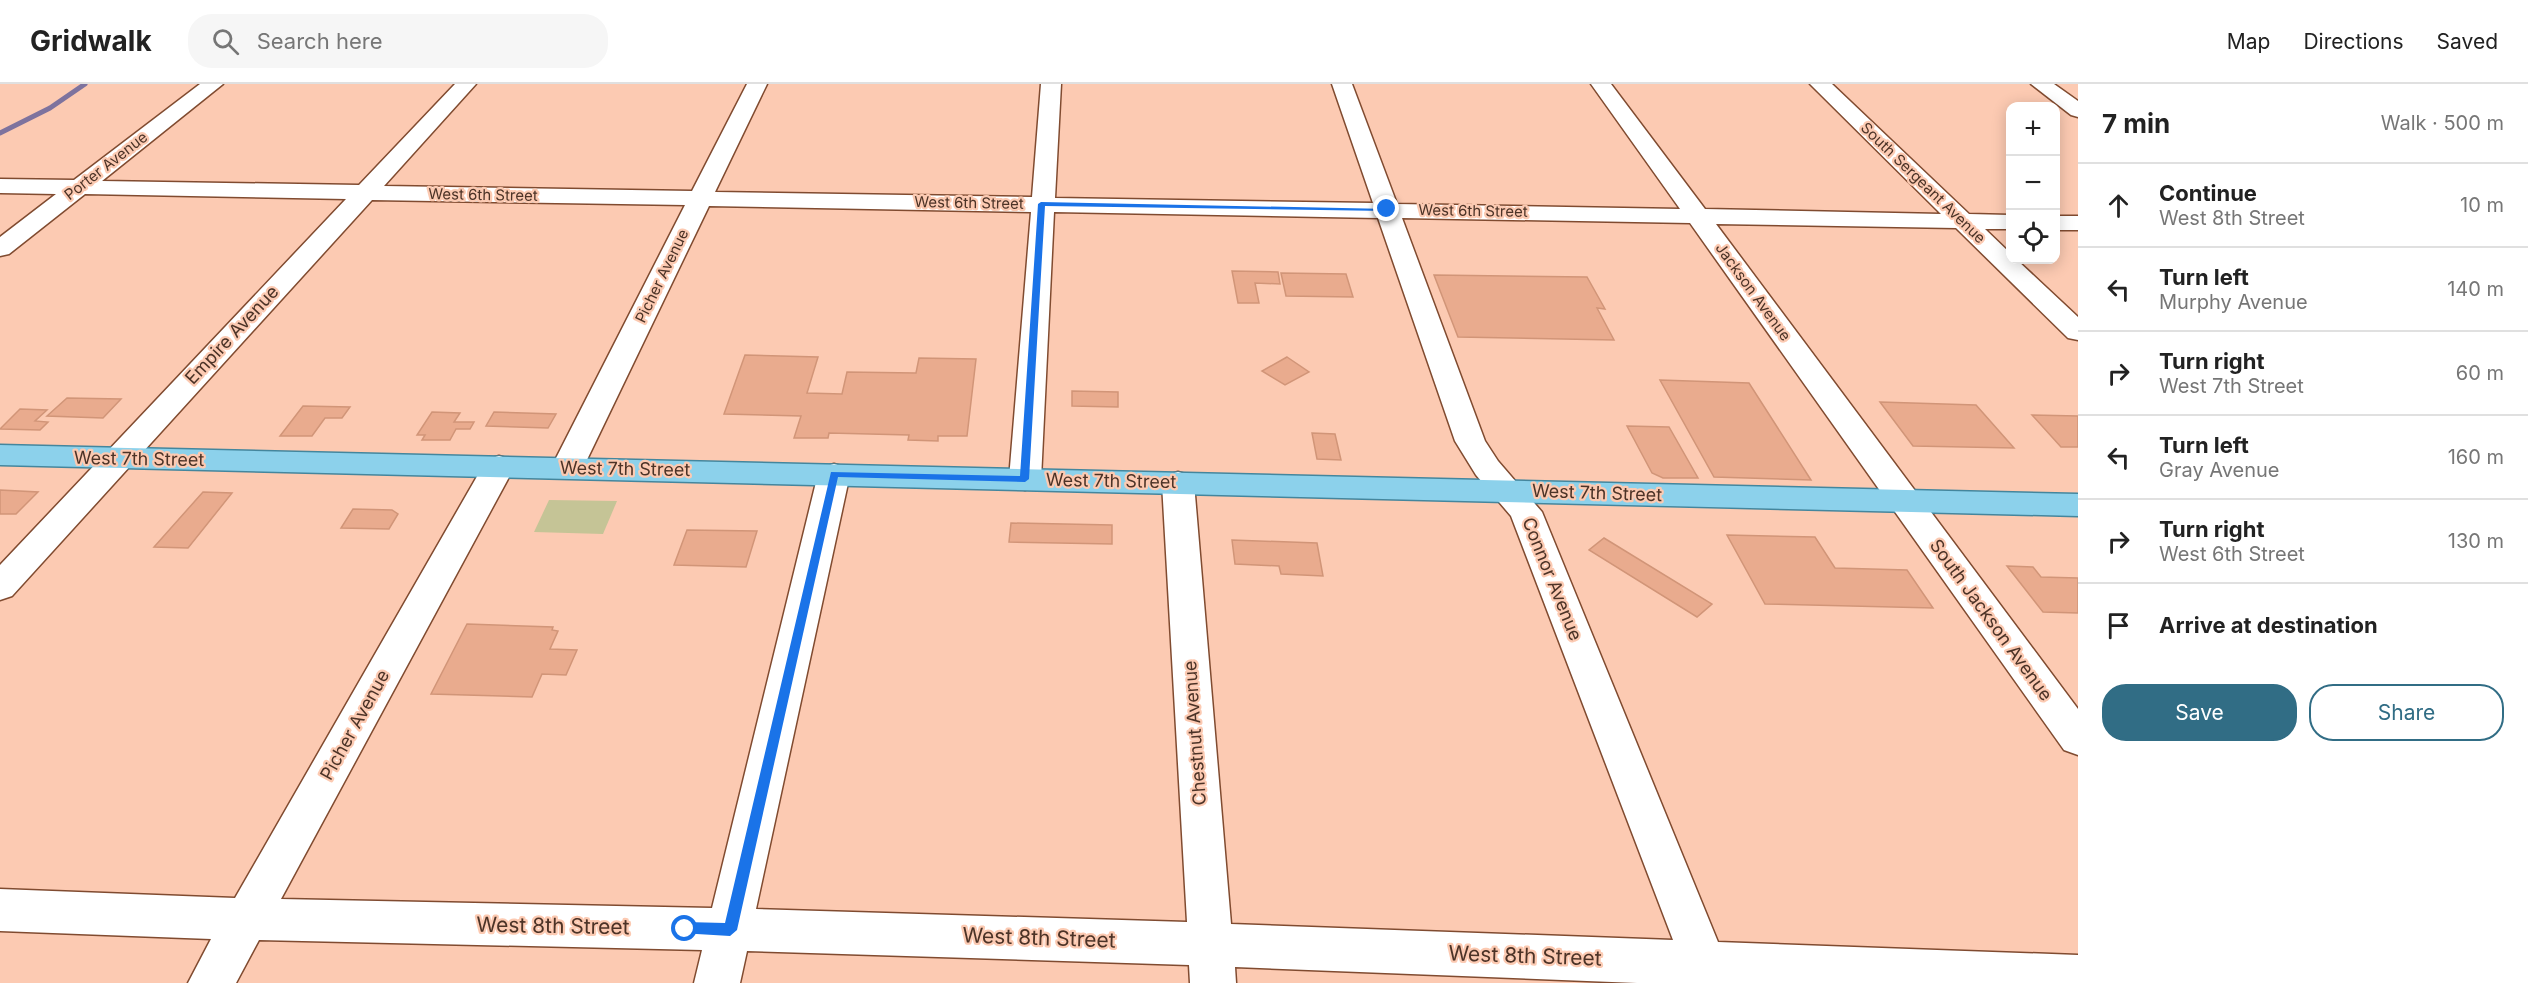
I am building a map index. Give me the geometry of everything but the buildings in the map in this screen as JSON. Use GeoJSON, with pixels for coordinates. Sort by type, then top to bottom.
{"type":"FeatureCollection","features":[{"type":"Feature","properties":{"kind":"main road","name":"West 7th Street"},"geometry":{"type":"LineString","coordinates":[[0,455],[2078,505]]}},
{"type":"Feature","properties":{"kind":"street","name":"Porter Avenue"},"geometry":{"type":"LineString","coordinates":[[0,249],[213,84]]}},
{"type":"Feature","properties":{"kind":"street","name":"Empire Avenue"},"geometry":{"type":"LineString","coordinates":[[0,587],[466,84]]}},
{"type":"Feature","properties":{"kind":"street","name":"Picher Avenue"},"geometry":{"type":"LineString","coordinates":[[567,468],[757,84]]}},
{"type":"Feature","properties":{"kind":"street"},"geometry":{"type":"LineString","coordinates":[[1025,479],[1041,204],[1051,84]]}},
{"type":"Feature","properties":{"kind":"street","name":"Connor Avenue"},"geometry":{"type":"LineString","coordinates":[[1342,84],[1470,441],[1487,468],[1509,490],[1528,516],[1708,973]]}},
{"type":"Feature","properties":{"kind":"street","name":"Jackson Avenue"},"geometry":{"type":"LineString","coordinates":[[1601,84],[1904,500]]}},
{"type":"Feature","properties":{"kind":"street","name":"South Sergeant Avenue"},"geometry":{"type":"LineString","coordinates":[[1820,84],[2078,332]]}},
{"type":"Feature","properties":{"kind":"street"},"geometry":{"type":"LineString","coordinates":[[2041,84],[2078,111]]}},
{"type":"Feature","properties":{"kind":"street","name":"West 6th Street"},"geometry":{"type":"LineString","coordinates":[[0,186],[1387,209],[2006,222]]}},
{"type":"Feature","properties":{"kind":"street"},"geometry":{"type":"LineString","coordinates":[[2060,223],[2078,223]]}},
{"type":"Feature","properties":{"kind":"street","name":"Picher Avenue"},"geometry":{"type":"LineString","coordinates":[[211,983],[499,466]]}},
{"type":"Feature","properties":{"kind":"street"},"geometry":{"type":"LineString","coordinates":[[717,983],[834,474]]}},
{"type":"Feature","properties":{"kind":"street","name":"Chestnut Avenue"},"geometry":{"type":"LineString","coordinates":[[1178,483],[1211,964]]}},
{"type":"Feature","properties":{"kind":"street","name":"South Jackson Avenue"},"geometry":{"type":"LineString","coordinates":[[1904,500],[2078,739]]}},
{"type":"Feature","properties":{"kind":"street","name":"West 8th Street"},"geometry":{"type":"LineString","coordinates":[[0,910],[247,919],[730,930],[1211,964],[2078,978]]}},
{"type":"Feature","properties":{"kind":"shaded area"},"geometry":{"type":"Polygon","coordinates":[[[549,500],[617,501],[603,534],[534,532],[549,500]]]}},
{"type":"Feature","properties":{"kind":"waterway"},"geometry":{"type":"LineString","coordinates":[[0,133],[50,108],[85,84]]}},
{"type":"Feature","properties":{"kind":"route"},"geometry":{"type":"LineString","coordinates":[[685,929],[730,930],[834,474],[1025,479],[1041,204],[1387,209]]}}]}
